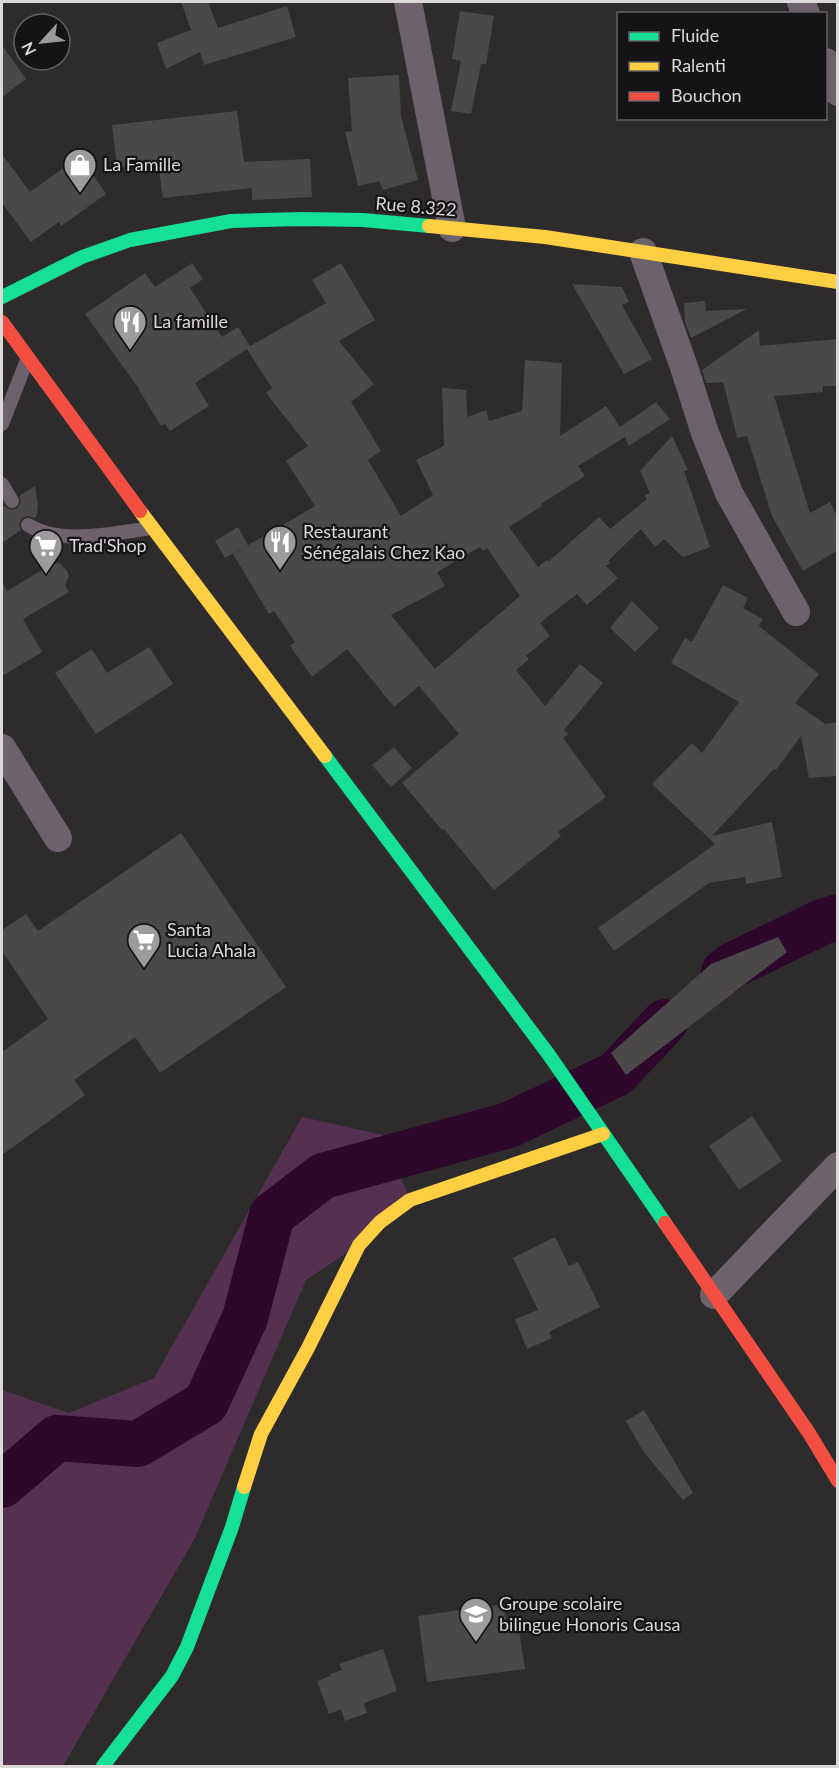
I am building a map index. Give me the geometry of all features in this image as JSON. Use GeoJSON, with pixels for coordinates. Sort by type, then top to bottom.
{"type":"FeatureCollection","features":[{"type":"Feature","properties":{"kind":"main road","name":"Rue 8.322"},"geometry":{"type":"LineString","coordinates":[[2,297],[82,257],[130,240],[231,221],[302,219],[363,220],[545,237],[837,282]]}},
{"type":"Feature","properties":{"kind":"main road"},"geometry":{"type":"LineString","coordinates":[[2,322],[152,528],[549,1055],[808,1433],[837,1481]]}},
{"type":"Feature","properties":{"kind":"main road"},"geometry":{"type":"LineString","coordinates":[[103,1767],[172,1676],[187,1647],[232,1527],[261,1434],[308,1348],[358,1245],[381,1222],[410,1200],[603,1134]]}},
{"type":"Feature","properties":{"kind":"street"},"geometry":{"type":"LineString","coordinates":[[408,2],[452,228]]}},
{"type":"Feature","properties":{"kind":"street"},"geometry":{"type":"LineString","coordinates":[[827,67],[837,92]]}},
{"type":"Feature","properties":{"kind":"street"},"geometry":{"type":"LineString","coordinates":[[643,252],[705,433],[729,493],[796,612]]}},
{"type":"Feature","properties":{"kind":"street"},"geometry":{"type":"LineString","coordinates":[[2,748],[58,838]]}},
{"type":"Feature","properties":{"kind":"street"},"geometry":{"type":"LineString","coordinates":[[714,1295],[837,1166]]}},
{"type":"Feature","properties":{"kind":"lane"},"geometry":{"type":"LineString","coordinates":[[2,424],[27,358]]}},
{"type":"Feature","properties":{"kind":"lane"},"geometry":{"type":"LineString","coordinates":[[2,484],[12,501]]}},
{"type":"Feature","properties":{"kind":"lane"},"geometry":{"type":"LineString","coordinates":[[28,525],[39,532],[89,537],[152,528]]}},
{"type":"Feature","properties":{"kind":"shaded area"},"geometry":{"type":"Polygon","coordinates":[[[302,1117],[383,1135],[410,1200],[359,1245],[306,1280],[195,1538],[63,1766],[2,1766],[2,1390],[69,1413],[154,1378],[302,1117]]]}},
{"type":"Feature","properties":{"kind":"building"},"geometry":{"type":"Polygon","coordinates":[[[181,2],[208,2],[218,28],[287,6],[296,37],[204,65],[200,52],[166,69],[157,43],[191,30],[181,2]]]}},
{"type":"Feature","properties":{"kind":"building"},"geometry":{"type":"Polygon","coordinates":[[[460,11],[494,16],[486,64],[481,64],[471,114],[451,111],[461,61],[452,59],[460,11]]]}},
{"type":"Feature","properties":{"kind":"building"},"geometry":{"type":"Polygon","coordinates":[[[2,45],[12,59],[12,72],[21,72],[26,79],[2,97],[2,45]]]}},
{"type":"Feature","properties":{"kind":"building"},"geometry":{"type":"Polygon","coordinates":[[[399,75],[401,116],[418,180],[383,190],[379,181],[358,186],[345,132],[352,131],[348,78],[399,75]]]}},
{"type":"Feature","properties":{"kind":"building"},"geometry":{"type":"Polygon","coordinates":[[[237,111],[244,162],[310,159],[312,197],[252,200],[252,188],[163,198],[158,164],[117,168],[112,125],[237,111]]]}},
{"type":"Feature","properties":{"kind":"building"},"geometry":{"type":"Polygon","coordinates":[[[2,154],[30,192],[80,156],[106,194],[61,226],[59,222],[31,242],[2,203],[2,154]]]}},
{"type":"Feature","properties":{"kind":"building"},"geometry":{"type":"Polygon","coordinates":[[[192,263],[203,279],[190,288],[222,337],[238,327],[250,346],[326,303],[312,280],[341,263],[375,320],[339,341],[374,384],[351,402],[381,451],[368,460],[401,516],[433,495],[416,460],[444,446],[442,388],[466,390],[467,417],[486,410],[489,421],[522,411],[525,360],[562,363],[560,436],[606,406],[620,427],[656,402],[670,419],[629,446],[625,437],[578,466],[585,476],[509,527],[538,567],[547,560],[548,562],[599,517],[610,529],[647,499],[645,495],[650,493],[640,471],[672,436],[688,470],[684,471],[710,547],[683,557],[664,539],[655,547],[641,529],[608,561],[610,563],[606,566],[618,578],[587,605],[577,594],[540,623],[550,636],[526,656],[529,659],[516,670],[545,706],[580,664],[603,683],[564,730],[568,734],[563,738],[606,797],[558,832],[561,836],[494,890],[444,829],[442,830],[402,783],[459,734],[419,686],[394,707],[347,649],[312,677],[290,646],[295,642],[274,611],[269,614],[233,554],[315,506],[286,461],[308,446],[266,393],[272,388],[247,349],[195,383],[209,406],[170,431],[165,424],[161,426],[140,390],[85,314],[145,273],[155,287],[192,263]],[[480,547],[437,572],[445,586],[391,615],[435,669],[520,596],[487,548],[483,551],[480,547]]]}},
{"type":"Feature","properties":{"kind":"building"},"geometry":{"type":"Polygon","coordinates":[[[572,284],[622,287],[629,302],[622,305],[652,359],[624,374],[572,284]]]}},
{"type":"Feature","properties":{"kind":"building"},"geometry":{"type":"Polygon","coordinates":[[[705,301],[706,311],[747,309],[691,338],[685,322],[684,303],[705,301]]]}},
{"type":"Feature","properties":{"kind":"building"},"geometry":{"type":"Polygon","coordinates":[[[759,330],[760,346],[837,339],[837,386],[823,386],[823,392],[774,396],[810,513],[830,502],[837,516],[837,551],[803,571],[772,516],[747,436],[737,438],[723,382],[706,383],[702,370],[759,330]]]}},
{"type":"Feature","properties":{"kind":"building"},"geometry":{"type":"Polygon","coordinates":[[[35,486],[38,505],[35,518],[28,516],[22,518],[19,525],[21,530],[2,543],[2,508],[4,506],[11,510],[17,508],[21,502],[19,496],[35,486]]]}},
{"type":"Feature","properties":{"kind":"building"},"geometry":{"type":"Polygon","coordinates":[[[238,527],[248,545],[225,558],[215,541],[238,527]]]}},
{"type":"Feature","properties":{"kind":"building"},"geometry":{"type":"Polygon","coordinates":[[[59,562],[69,576],[65,585],[69,592],[23,619],[42,652],[2,676],[2,582],[7,591],[59,562]]]}},
{"type":"Feature","properties":{"kind":"building"},"geometry":{"type":"Polygon","coordinates":[[[723,585],[748,598],[743,608],[763,619],[759,626],[819,674],[795,703],[825,724],[837,722],[837,776],[809,778],[801,736],[776,770],[774,769],[712,836],[772,822],[782,877],[746,884],[745,877],[709,883],[614,951],[598,928],[715,844],[652,784],[692,743],[702,753],[739,702],[671,663],[685,638],[692,642],[723,585]]]}},
{"type":"Feature","properties":{"kind":"building"},"geometry":{"type":"Polygon","coordinates":[[[632,601],[659,628],[635,652],[610,628],[632,601]]]}},
{"type":"Feature","properties":{"kind":"building"},"geometry":{"type":"Polygon","coordinates":[[[149,647],[173,684],[96,734],[55,673],[92,649],[107,673],[149,647]]]}},
{"type":"Feature","properties":{"kind":"building"},"geometry":{"type":"Polygon","coordinates":[[[394,747],[412,768],[391,787],[372,765],[394,747]]]}},
{"type":"Feature","properties":{"kind":"building","name":"Santa Lucia Ahala"},"geometry":{"type":"Polygon","coordinates":[[[181,833],[286,987],[160,1073],[135,1037],[74,1080],[85,1095],[2,1155],[2,1052],[48,1019],[2,951],[2,930],[26,914],[38,931],[181,833]]]}},
{"type":"Feature","properties":{"kind":"building"},"geometry":{"type":"Polygon","coordinates":[[[778,937],[787,952],[626,1075],[611,1053],[711,964],[778,937]]]}},
{"type":"Feature","properties":{"kind":"building"},"geometry":{"type":"Polygon","coordinates":[[[752,1116],[782,1161],[739,1190],[709,1146],[752,1116]]]}},
{"type":"Feature","properties":{"kind":"building"},"geometry":{"type":"Polygon","coordinates":[[[555,1237],[569,1266],[578,1262],[600,1307],[549,1332],[552,1338],[527,1349],[515,1319],[538,1310],[513,1258],[555,1237]]]}},
{"type":"Feature","properties":{"kind":"building"},"geometry":{"type":"Polygon","coordinates":[[[644,1410],[693,1493],[683,1500],[643,1451],[626,1421],[644,1410]]]}},
{"type":"Feature","properties":{"kind":"building"},"geometry":{"type":"Polygon","coordinates":[[[504,1604],[507,1626],[518,1624],[525,1669],[427,1682],[418,1616],[504,1604]]]}},
{"type":"Feature","properties":{"kind":"building"},"geometry":{"type":"Polygon","coordinates":[[[383,1649],[397,1691],[364,1703],[367,1713],[345,1721],[341,1709],[329,1714],[317,1681],[342,1670],[339,1664],[383,1649]]]}},
{"type":"Feature","properties":{"kind":"waterway"},"geometry":{"type":"LineString","coordinates":[[724,972],[733,965],[822,922],[838,917]]}},
{"type":"Feature","properties":{"kind":"waterway"},"geometry":{"type":"LineString","coordinates":[[2,1485],[57,1438],[138,1444],[206,1403],[245,1318],[272,1215],[323,1176],[509,1125],[616,1074],[665,1022]]}},
{"type":"Feature","properties":{"kind":"traffic: fast"},"geometry":{"type":"LineString","coordinates":[[2,297],[82,257],[130,240],[231,221],[363,220],[429,226]]}},
{"type":"Feature","properties":{"kind":"traffic: fast"},"geometry":{"type":"LineString","coordinates":[[325,756],[549,1055],[665,1223]]}},
{"type":"Feature","properties":{"kind":"traffic: fast"},"geometry":{"type":"LineString","coordinates":[[103,1766],[172,1676],[187,1647],[232,1527],[244,1487]]}},
{"type":"Feature","properties":{"kind":"traffic: slow"},"geometry":{"type":"LineString","coordinates":[[429,226],[545,237],[838,282]]}},
{"type":"Feature","properties":{"kind":"traffic: slow"},"geometry":{"type":"LineString","coordinates":[[140,511],[325,756]]}},
{"type":"Feature","properties":{"kind":"traffic: slow"},"geometry":{"type":"LineString","coordinates":[[244,1487],[261,1434],[308,1348],[359,1245],[380,1222],[410,1200],[603,1134]]}},
{"type":"Feature","properties":{"kind":"traffic: jam"},"geometry":{"type":"LineString","coordinates":[[2,322],[140,511]]}},
{"type":"Feature","properties":{"kind":"traffic: jam"},"geometry":{"type":"LineString","coordinates":[[665,1223],[809,1433],[838,1481]]}},
{"type":"Feature","properties":{"kind":"place","name":"La Famille"},"geometry":{"type":"Point","coordinates":[80,194]}},
{"type":"Feature","properties":{"kind":"place","name":"La famille"},"geometry":{"type":"Point","coordinates":[130,351]}},
{"type":"Feature","properties":{"kind":"place","name":"Restaurant Sénégalais Chez Kao"},"geometry":{"type":"Point","coordinates":[280,571]}},
{"type":"Feature","properties":{"kind":"place","name":"Trad'Shop"},"geometry":{"type":"Point","coordinates":[46,575]}},
{"type":"Feature","properties":{"kind":"place","name":"Santa Lucia Ahala"},"geometry":{"type":"Point","coordinates":[144,969]}},
{"type":"Feature","properties":{"kind":"place","name":"Groupe scolaire bilingue Honoris Causa"},"geometry":{"type":"Point","coordinates":[476,1643]}}]}
